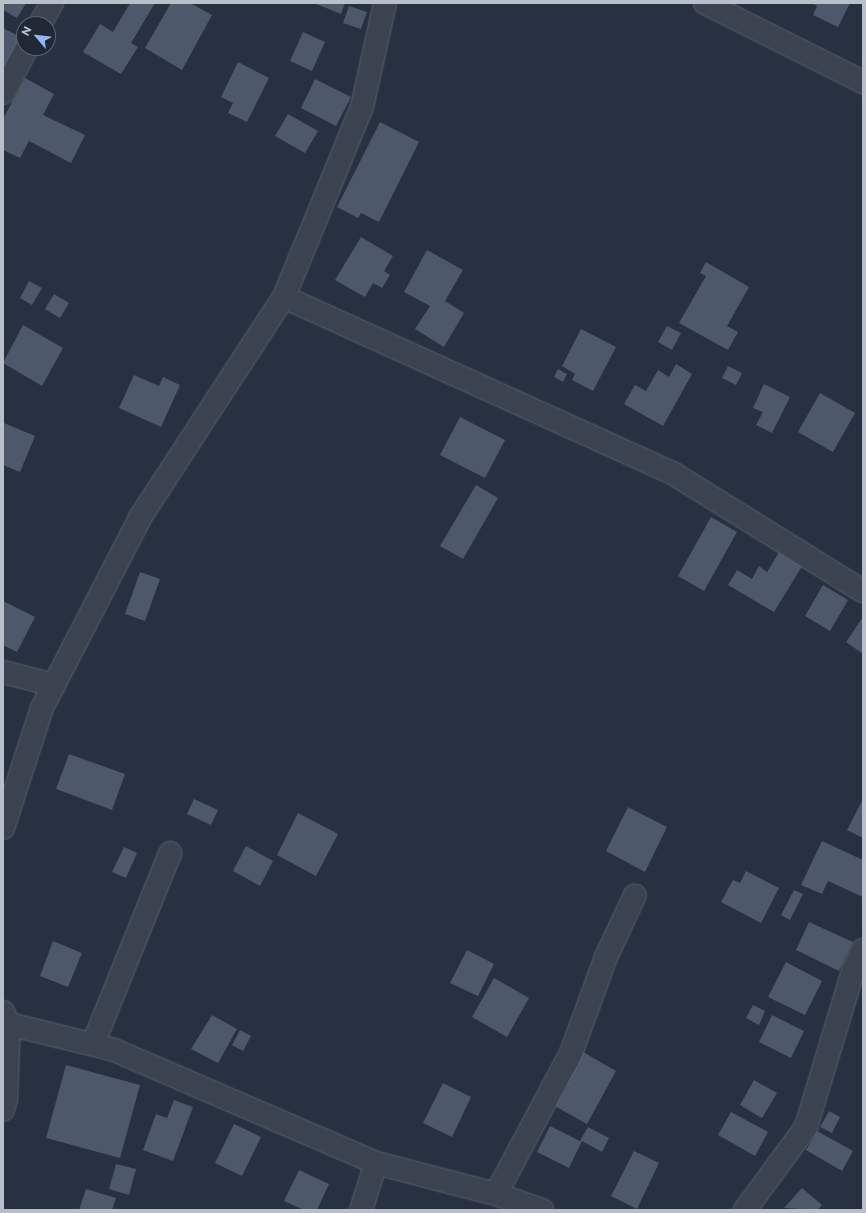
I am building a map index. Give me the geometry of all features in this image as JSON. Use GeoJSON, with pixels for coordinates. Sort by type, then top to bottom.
{"type":"FeatureCollection","features":[{"type":"Feature","properties":{"kind":"street"},"geometry":{"type":"LineString","coordinates":[[45,16],[52,3]]}},
{"type":"Feature","properties":{"kind":"street"},"geometry":{"type":"LineString","coordinates":[[3,828],[42,708],[141,516],[284,297],[362,107],[384,3]]}},
{"type":"Feature","properties":{"kind":"street"},"geometry":{"type":"LineString","coordinates":[[705,3],[863,82]]}},
{"type":"Feature","properties":{"kind":"street"},"geometry":{"type":"LineString","coordinates":[[3,93],[23,56]]}},
{"type":"Feature","properties":{"kind":"street"},"geometry":{"type":"LineString","coordinates":[[284,297],[674,474],[863,591]]}},
{"type":"Feature","properties":{"kind":"street"},"geometry":{"type":"LineString","coordinates":[[3,672],[54,685]]}},
{"type":"Feature","properties":{"kind":"street"},"geometry":{"type":"LineString","coordinates":[[93,1044],[170,853]]}},
{"type":"Feature","properties":{"kind":"street"},"geometry":{"type":"LineString","coordinates":[[496,1194],[571,1053],[606,957],[635,895]]}},
{"type":"Feature","properties":{"kind":"street"},"geometry":{"type":"LineString","coordinates":[[745,1210],[806,1127],[853,971],[863,950]]}},
{"type":"Feature","properties":{"kind":"street"},"geometry":{"type":"LineString","coordinates":[[3,1110],[6,1099],[6,1018],[114,1050],[376,1163],[496,1194],[542,1210]]}},
{"type":"Feature","properties":{"kind":"street"},"geometry":{"type":"LineString","coordinates":[[361,1210],[376,1163]]}},
{"type":"Feature","properties":{"kind":"building"},"geometry":{"type":"Polygon","coordinates":[[[3,3],[26,3],[16,17],[3,10],[3,3]]]}},
{"type":"Feature","properties":{"kind":"building"},"geometry":{"type":"Polygon","coordinates":[[[130,3],[155,3],[131,43],[138,47],[121,74],[83,52],[100,24],[113,32],[130,3]]]}},
{"type":"Feature","properties":{"kind":"building"},"geometry":{"type":"Polygon","coordinates":[[[171,3],[190,3],[212,15],[182,70],[145,48],[171,3]]]}},
{"type":"Feature","properties":{"kind":"building"},"geometry":{"type":"Polygon","coordinates":[[[314,3],[345,3],[341,14],[314,3]]]}},
{"type":"Feature","properties":{"kind":"building"},"geometry":{"type":"Polygon","coordinates":[[[812,3],[850,3],[838,27],[813,15],[817,6],[812,3]]]}},
{"type":"Feature","properties":{"kind":"building"},"geometry":{"type":"Polygon","coordinates":[[[349,6],[367,12],[361,29],[343,23],[349,6]]]}},
{"type":"Feature","properties":{"kind":"building"},"geometry":{"type":"Polygon","coordinates":[[[3,28],[16,35],[16,52],[3,73],[3,28]]]}},
{"type":"Feature","properties":{"kind":"building"},"geometry":{"type":"Polygon","coordinates":[[[303,32],[325,42],[312,71],[290,61],[303,32]]]}},
{"type":"Feature","properties":{"kind":"building"},"geometry":{"type":"Polygon","coordinates":[[[238,62],[269,78],[247,122],[228,113],[233,103],[221,97],[238,62]]]}},
{"type":"Feature","properties":{"kind":"building"},"geometry":{"type":"Polygon","coordinates":[[[25,78],[54,94],[43,115],[85,135],[71,163],[29,141],[20,158],[3,150],[3,119],[25,78]]]}},
{"type":"Feature","properties":{"kind":"building"},"geometry":{"type":"Polygon","coordinates":[[[315,79],[351,97],[336,126],[301,108],[315,79]]]}},
{"type":"Feature","properties":{"kind":"building"},"geometry":{"type":"Polygon","coordinates":[[[288,114],[318,131],[305,153],[275,136],[288,114]]]}},
{"type":"Feature","properties":{"kind":"building"},"geometry":{"type":"Polygon","coordinates":[[[380,122],[419,142],[379,222],[361,213],[358,218],[337,207],[380,122]]]}},
{"type":"Feature","properties":{"kind":"building"},"geometry":{"type":"Polygon","coordinates":[[[361,237],[393,256],[384,271],[390,275],[382,288],[373,283],[365,297],[335,280],[361,237]]]}},
{"type":"Feature","properties":{"kind":"building"},"geometry":{"type":"Polygon","coordinates":[[[427,250],[463,270],[445,301],[464,313],[444,347],[415,329],[430,306],[404,292],[427,250]]]}},
{"type":"Feature","properties":{"kind":"building"},"geometry":{"type":"Polygon","coordinates":[[[706,262],[749,287],[727,326],[738,332],[728,350],[679,323],[706,276],[700,273],[706,262]]]}},
{"type":"Feature","properties":{"kind":"building"},"geometry":{"type":"Polygon","coordinates":[[[29,281],[42,288],[32,305],[20,298],[29,281]]]}},
{"type":"Feature","properties":{"kind":"building"},"geometry":{"type":"Polygon","coordinates":[[[54,294],[69,303],[60,318],[45,309],[54,294]]]}},
{"type":"Feature","properties":{"kind":"building"},"geometry":{"type":"Polygon","coordinates":[[[23,325],[63,348],[42,386],[3,363],[23,325]]]}},
{"type":"Feature","properties":{"kind":"building"},"geometry":{"type":"Polygon","coordinates":[[[667,326],[681,333],[672,350],[658,342],[667,326]]]}},
{"type":"Feature","properties":{"kind":"building"},"geometry":{"type":"Polygon","coordinates":[[[581,329],[616,347],[593,391],[572,380],[575,374],[562,366],[581,329]]]}},
{"type":"Feature","properties":{"kind":"building"},"geometry":{"type":"Polygon","coordinates":[[[676,364],[692,374],[663,426],[624,404],[635,385],[646,391],[658,370],[669,377],[676,364]]]}},
{"type":"Feature","properties":{"kind":"building"},"geometry":{"type":"Polygon","coordinates":[[[728,366],[742,373],[736,385],[722,378],[728,366]]]}},
{"type":"Feature","properties":{"kind":"building"},"geometry":{"type":"Polygon","coordinates":[[[558,369],[567,374],[563,382],[554,377],[558,369]]]}},
{"type":"Feature","properties":{"kind":"building"},"geometry":{"type":"Polygon","coordinates":[[[134,375],[159,386],[163,377],[180,385],[161,427],[119,408],[134,375]]]}},
{"type":"Feature","properties":{"kind":"building"},"geometry":{"type":"Polygon","coordinates":[[[764,384],[790,397],[772,433],[756,425],[763,412],[753,408],[764,384]]]}},
{"type":"Feature","properties":{"kind":"building"},"geometry":{"type":"Polygon","coordinates":[[[820,393],[855,413],[833,452],[798,432],[820,393]]]}},
{"type":"Feature","properties":{"kind":"building"},"geometry":{"type":"Polygon","coordinates":[[[460,417],[505,440],[485,478],[440,455],[460,417]]]}},
{"type":"Feature","properties":{"kind":"building"},"geometry":{"type":"Polygon","coordinates":[[[4,423],[35,436],[20,472],[3,465],[4,423]]]}},
{"type":"Feature","properties":{"kind":"building"},"geometry":{"type":"Polygon","coordinates":[[[476,485],[498,498],[463,559],[440,546],[476,485]]]}},
{"type":"Feature","properties":{"kind":"building"},"geometry":{"type":"Polygon","coordinates":[[[711,517],[737,532],[704,591],[678,576],[711,517]]]}},
{"type":"Feature","properties":{"kind":"building"},"geometry":{"type":"Polygon","coordinates":[[[781,549],[804,563],[774,612],[728,585],[737,570],[752,579],[759,566],[767,572],[781,549]]]}},
{"type":"Feature","properties":{"kind":"building"},"geometry":{"type":"Polygon","coordinates":[[[140,572],[160,579],[145,621],[125,614],[140,572]]]}},
{"type":"Feature","properties":{"kind":"building"},"geometry":{"type":"Polygon","coordinates":[[[823,585],[848,600],[830,631],[805,616],[823,585]]]}},
{"type":"Feature","properties":{"kind":"building"},"geometry":{"type":"Polygon","coordinates":[[[3,601],[35,617],[17,652],[3,645],[3,601]]]}},
{"type":"Feature","properties":{"kind":"building"},"geometry":{"type":"Polygon","coordinates":[[[863,617],[863,654],[846,642],[863,617]]]}},
{"type":"Feature","properties":{"kind":"building"},"geometry":{"type":"Polygon","coordinates":[[[69,754],[125,774],[112,810],[56,789],[69,754]]]}},
{"type":"Feature","properties":{"kind":"building"},"geometry":{"type":"Polygon","coordinates":[[[194,799],[218,810],[211,825],[187,814],[194,799]]]}},
{"type":"Feature","properties":{"kind":"building"},"geometry":{"type":"Polygon","coordinates":[[[863,799],[863,838],[847,830],[863,799]]]}},
{"type":"Feature","properties":{"kind":"building"},"geometry":{"type":"Polygon","coordinates":[[[628,807],[667,827],[645,872],[606,851],[628,807]]]}},
{"type":"Feature","properties":{"kind":"building"},"geometry":{"type":"Polygon","coordinates":[[[298,813],[338,834],[316,876],[277,855],[298,813]]]}},
{"type":"Feature","properties":{"kind":"building"},"geometry":{"type":"Polygon","coordinates":[[[822,841],[863,860],[863,897],[828,881],[822,894],[801,885],[822,841]]]}},
{"type":"Feature","properties":{"kind":"building"},"geometry":{"type":"Polygon","coordinates":[[[246,846],[273,861],[260,886],[233,871],[246,846]]]}},
{"type":"Feature","properties":{"kind":"building"},"geometry":{"type":"Polygon","coordinates":[[[124,847],[137,853],[126,878],[112,872],[124,847]]]}},
{"type":"Feature","properties":{"kind":"building"},"geometry":{"type":"Polygon","coordinates":[[[746,871],[779,888],[761,923],[721,902],[733,880],[740,883],[746,871]]]}},
{"type":"Feature","properties":{"kind":"building"},"geometry":{"type":"Polygon","coordinates":[[[794,890],[803,894],[790,920],[781,915],[794,890]]]}},
{"type":"Feature","properties":{"kind":"building"},"geometry":{"type":"Polygon","coordinates":[[[809,922],[853,942],[839,971],[796,950],[809,922]]]}},
{"type":"Feature","properties":{"kind":"building"},"geometry":{"type":"Polygon","coordinates":[[[53,941],[82,953],[68,987],[40,976],[53,941]]]}},
{"type":"Feature","properties":{"kind":"building"},"geometry":{"type":"Polygon","coordinates":[[[467,950],[494,964],[478,996],[450,983],[467,950]]]}},
{"type":"Feature","properties":{"kind":"building"},"geometry":{"type":"Polygon","coordinates":[[[786,962],[822,981],[805,1015],[768,997],[786,962]]]}},
{"type":"Feature","properties":{"kind":"building"},"geometry":{"type":"Polygon","coordinates":[[[494,978],[529,998],[507,1037],[472,1017],[494,978]]]}},
{"type":"Feature","properties":{"kind":"building"},"geometry":{"type":"Polygon","coordinates":[[[753,1005],[765,1011],[759,1025],[746,1018],[753,1005]]]}},
{"type":"Feature","properties":{"kind":"building"},"geometry":{"type":"Polygon","coordinates":[[[212,1015],[237,1029],[218,1063],[191,1049],[212,1015]]]}},
{"type":"Feature","properties":{"kind":"building"},"geometry":{"type":"Polygon","coordinates":[[[772,1015],[804,1031],[791,1058],[759,1042],[772,1015]]]}},
{"type":"Feature","properties":{"kind":"building"},"geometry":{"type":"Polygon","coordinates":[[[240,1030],[251,1036],[243,1051],[232,1045],[240,1030]]]}},
{"type":"Feature","properties":{"kind":"building"},"geometry":{"type":"Polygon","coordinates":[[[583,1052],[616,1071],[587,1124],[553,1105],[583,1052]]]}},
{"type":"Feature","properties":{"kind":"building"},"geometry":{"type":"Polygon","coordinates":[[[66,1065],[140,1085],[120,1158],[46,1138],[66,1065]]]}},
{"type":"Feature","properties":{"kind":"building"},"geometry":{"type":"Polygon","coordinates":[[[754,1080],[777,1093],[762,1118],[740,1105],[754,1080]]]}},
{"type":"Feature","properties":{"kind":"building"},"geometry":{"type":"Polygon","coordinates":[[[443,1083],[471,1097],[452,1137],[423,1123],[443,1083]]]}},
{"type":"Feature","properties":{"kind":"building"},"geometry":{"type":"Polygon","coordinates":[[[174,1100],[193,1107],[173,1161],[143,1150],[156,1114],[167,1118],[174,1100]]]}},
{"type":"Feature","properties":{"kind":"building"},"geometry":{"type":"Polygon","coordinates":[[[829,1111],[840,1117],[832,1133],[820,1127],[829,1111]]]}},
{"type":"Feature","properties":{"kind":"building"},"geometry":{"type":"Polygon","coordinates":[[[731,1112],[768,1132],[755,1156],[718,1135],[731,1112]]]}},
{"type":"Feature","properties":{"kind":"building"},"geometry":{"type":"Polygon","coordinates":[[[234,1124],[261,1137],[242,1176],[215,1163],[234,1124]]]}},
{"type":"Feature","properties":{"kind":"building"},"geometry":{"type":"Polygon","coordinates":[[[550,1126],[580,1141],[588,1127],[609,1138],[602,1152],[582,1141],[569,1168],[537,1152],[550,1126]]]}},
{"type":"Feature","properties":{"kind":"building"},"geometry":{"type":"Polygon","coordinates":[[[817,1131],[853,1151],[842,1171],[806,1150],[817,1131]]]}},
{"type":"Feature","properties":{"kind":"building"},"geometry":{"type":"Polygon","coordinates":[[[634,1151],[659,1163],[637,1209],[611,1196],[634,1151]]]}},
{"type":"Feature","properties":{"kind":"building"},"geometry":{"type":"Polygon","coordinates":[[[116,1164],[136,1169],[129,1195],[109,1189],[116,1164]]]}},
{"type":"Feature","properties":{"kind":"building"},"geometry":{"type":"Polygon","coordinates":[[[299,1170],[329,1184],[317,1210],[304,1210],[284,1201],[299,1170]]]}},
{"type":"Feature","properties":{"kind":"building"},"geometry":{"type":"Polygon","coordinates":[[[802,1188],[822,1205],[818,1210],[784,1208],[802,1188]]]}},
{"type":"Feature","properties":{"kind":"building"},"geometry":{"type":"Polygon","coordinates":[[[86,1189],[116,1198],[112,1210],[79,1210],[86,1189]]]}}]}
